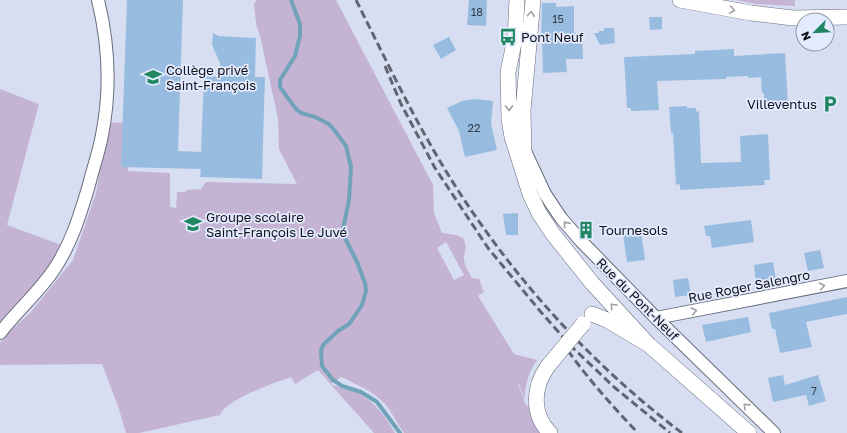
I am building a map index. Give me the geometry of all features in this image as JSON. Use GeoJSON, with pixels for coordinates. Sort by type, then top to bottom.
{"type":"FeatureCollection","features":[{"type":"Feature","properties":{"kind":"street"},"geometry":{"type":"LineString","coordinates":[[0,334],[53,272],[69,242],[80,216],[102,136],[107,104],[108,65],[105,36],[98,0]]}},
{"type":"Feature","properties":{"kind":"street","name":"Rue du Pont-Neuf"},"geometry":{"type":"LineString","coordinates":[[517,0],[515,38],[508,72],[510,129],[530,194],[539,213],[559,242],[592,283],[649,345]]}},
{"type":"Feature","properties":{"kind":"street","name":"Rue du Pont-Neuf"},"geometry":{"type":"LineString","coordinates":[[525,180],[523,110],[532,0]]}},
{"type":"Feature","properties":{"kind":"street"},"geometry":{"type":"LineString","coordinates":[[680,0],[751,14],[793,18],[847,17]]}},
{"type":"Feature","properties":{"kind":"street"},"geometry":{"type":"LineString","coordinates":[[508,72],[514,78],[526,75]]}},
{"type":"Feature","properties":{"kind":"street","name":"Rue du Pont-Neuf"},"geometry":{"type":"LineString","coordinates":[[524,149],[545,194],[561,218],[593,254],[656,318],[774,433]]}},
{"type":"Feature","properties":{"kind":"street","name":"Rue Roger Salengro"},"geometry":{"type":"LineString","coordinates":[[656,318],[847,281]]}},
{"type":"Feature","properties":{"kind":"street"},"geometry":{"type":"LineString","coordinates":[[550,433],[540,418],[537,408],[536,399],[539,383],[548,366],[597,305],[597,292],[592,283]]}},
{"type":"Feature","properties":{"kind":"street"},"geometry":{"type":"LineString","coordinates":[[587,319],[607,320],[649,345],[749,433]]}},
{"type":"Feature","properties":{"kind":"shaded area"},"geometry":{"type":"Polygon","coordinates":[[[257,0],[336,0],[433,185],[434,213],[442,233],[456,235],[463,238],[466,246],[464,257],[465,265],[472,278],[479,279],[484,292],[478,296],[514,354],[537,360],[528,379],[525,390],[525,400],[518,384],[526,405],[529,406],[532,420],[540,433],[404,433],[389,409],[379,398],[361,386],[341,377],[331,384],[365,397],[380,411],[395,433],[374,433],[318,370],[295,384],[291,377],[252,392],[232,403],[224,409],[220,415],[139,433],[126,433],[118,406],[102,364],[0,365],[0,343],[9,332],[31,312],[73,260],[96,193],[109,122],[123,123],[128,171],[170,173],[170,207],[176,208],[177,192],[201,189],[206,182],[297,184],[279,149],[278,119],[256,24],[254,4],[257,0]],[[446,242],[437,248],[454,280],[464,275],[446,242]]]}},
{"type":"Feature","properties":{"kind":"shaded area"},"geometry":{"type":"Polygon","coordinates":[[[736,0],[795,0],[795,6],[756,4],[736,0]]]}},
{"type":"Feature","properties":{"kind":"shaded area"},"geometry":{"type":"Polygon","coordinates":[[[0,89],[39,104],[7,225],[64,246],[47,272],[0,326],[0,89]]]}},
{"type":"Feature","properties":{"kind":"building"},"geometry":{"type":"Polygon","coordinates":[[[127,0],[183,0],[178,151],[201,152],[204,76],[221,77],[220,63],[212,45],[213,33],[219,36],[256,38],[255,77],[265,77],[262,179],[200,177],[201,169],[121,167],[127,0]]]}},
{"type":"Feature","properties":{"kind":"building"},"geometry":{"type":"Polygon","coordinates":[[[469,0],[487,0],[486,26],[467,25],[469,0]]]}},
{"type":"Feature","properties":{"kind":"building"},"geometry":{"type":"Polygon","coordinates":[[[542,3],[556,3],[556,7],[574,6],[574,33],[582,33],[583,59],[566,59],[567,72],[543,73],[541,39],[542,3]]]}},
{"type":"Feature","properties":{"kind":"building"},"geometry":{"type":"Polygon","coordinates":[[[649,17],[662,17],[662,29],[650,30],[649,17]]]}},
{"type":"Feature","properties":{"kind":"building"},"geometry":{"type":"Polygon","coordinates":[[[604,28],[614,28],[615,43],[600,45],[594,33],[604,31],[604,28]]]}},
{"type":"Feature","properties":{"kind":"building"},"geometry":{"type":"Polygon","coordinates":[[[449,37],[456,50],[441,59],[433,45],[449,37]]]}},
{"type":"Feature","properties":{"kind":"building"},"geometry":{"type":"Polygon","coordinates":[[[734,49],[734,56],[785,53],[788,104],[764,105],[764,93],[762,93],[761,77],[748,78],[748,76],[726,77],[726,79],[657,81],[659,110],[631,111],[631,108],[627,108],[624,57],[695,54],[695,51],[734,49]]]}},
{"type":"Feature","properties":{"kind":"building"},"geometry":{"type":"Polygon","coordinates":[[[476,99],[493,101],[491,124],[497,150],[465,157],[459,131],[447,108],[462,101],[476,99]]]}},
{"type":"Feature","properties":{"kind":"building"},"geometry":{"type":"Polygon","coordinates":[[[687,106],[687,108],[696,108],[696,112],[699,111],[701,163],[741,162],[740,136],[768,134],[770,180],[764,180],[765,185],[680,190],[680,184],[676,185],[673,133],[671,133],[669,107],[687,106]]]}},
{"type":"Feature","properties":{"kind":"building"},"geometry":{"type":"Polygon","coordinates":[[[518,213],[518,235],[506,235],[503,214],[518,213]]]}},
{"type":"Feature","properties":{"kind":"building"},"geometry":{"type":"Polygon","coordinates":[[[751,220],[754,242],[712,248],[710,236],[706,236],[704,226],[751,220]]]}},
{"type":"Feature","properties":{"kind":"building"},"geometry":{"type":"Polygon","coordinates":[[[641,231],[645,260],[627,262],[623,234],[641,231]]]}},
{"type":"Feature","properties":{"kind":"building"},"geometry":{"type":"Polygon","coordinates":[[[820,250],[824,268],[808,271],[804,253],[820,250]]]}},
{"type":"Feature","properties":{"kind":"building"},"geometry":{"type":"Polygon","coordinates":[[[773,262],[776,280],[756,283],[754,265],[773,262]]]}},
{"type":"Feature","properties":{"kind":"building"},"geometry":{"type":"Polygon","coordinates":[[[688,278],[691,295],[675,297],[673,280],[688,278]]]}},
{"type":"Feature","properties":{"kind":"building"},"geometry":{"type":"Polygon","coordinates":[[[847,297],[847,314],[806,322],[812,347],[780,353],[775,329],[772,329],[769,313],[847,297]]]}},
{"type":"Feature","properties":{"kind":"building"},"geometry":{"type":"Polygon","coordinates":[[[748,317],[751,332],[706,342],[702,325],[748,317]]]}},
{"type":"Feature","properties":{"kind":"building"},"geometry":{"type":"Polygon","coordinates":[[[783,375],[785,385],[818,375],[826,401],[809,406],[806,395],[773,402],[768,378],[783,375]]]}},
{"type":"Feature","properties":{"kind":"waterway"},"geometry":{"type":"LineString","coordinates":[[291,0],[300,24],[300,36],[295,56],[280,80],[280,87],[297,110],[329,124],[346,146],[351,167],[349,200],[343,229],[344,236],[357,262],[365,283],[366,291],[362,305],[349,324],[338,331],[323,345],[321,351],[322,366],[333,380],[342,386],[361,392],[377,402],[400,433]]}},
{"type":"Feature","properties":{"kind":"railway"},"geometry":{"type":"LineString","coordinates":[[356,0],[427,140],[454,184],[503,254],[529,287],[586,349],[617,378],[682,433]]}},
{"type":"Feature","properties":{"kind":"railway"},"geometry":{"type":"LineString","coordinates":[[385,66],[401,104],[435,168],[488,248],[571,346],[614,387],[670,433]]}},
{"type":"Feature","properties":{"kind":"railway"},"geometry":{"type":"LineString","coordinates":[[561,341],[617,411],[638,433]]}},
{"type":"Feature","properties":{"kind":"place","name":"Pont Neuf"},"geometry":{"type":"Point","coordinates":[508,37]}},
{"type":"Feature","properties":{"kind":"place","name":"Collège privé Saint-François"},"geometry":{"type":"Point","coordinates":[153,77]}},
{"type":"Feature","properties":{"kind":"place","name":"Villeventus"},"geometry":{"type":"Point","coordinates":[830,104]}},
{"type":"Feature","properties":{"kind":"place","name":"Groupe scolaire Saint-François Le Juvé"},"geometry":{"type":"Point","coordinates":[193,224]}},
{"type":"Feature","properties":{"kind":"place","name":"Tournesols"},"geometry":{"type":"Point","coordinates":[586,230]}}]}
